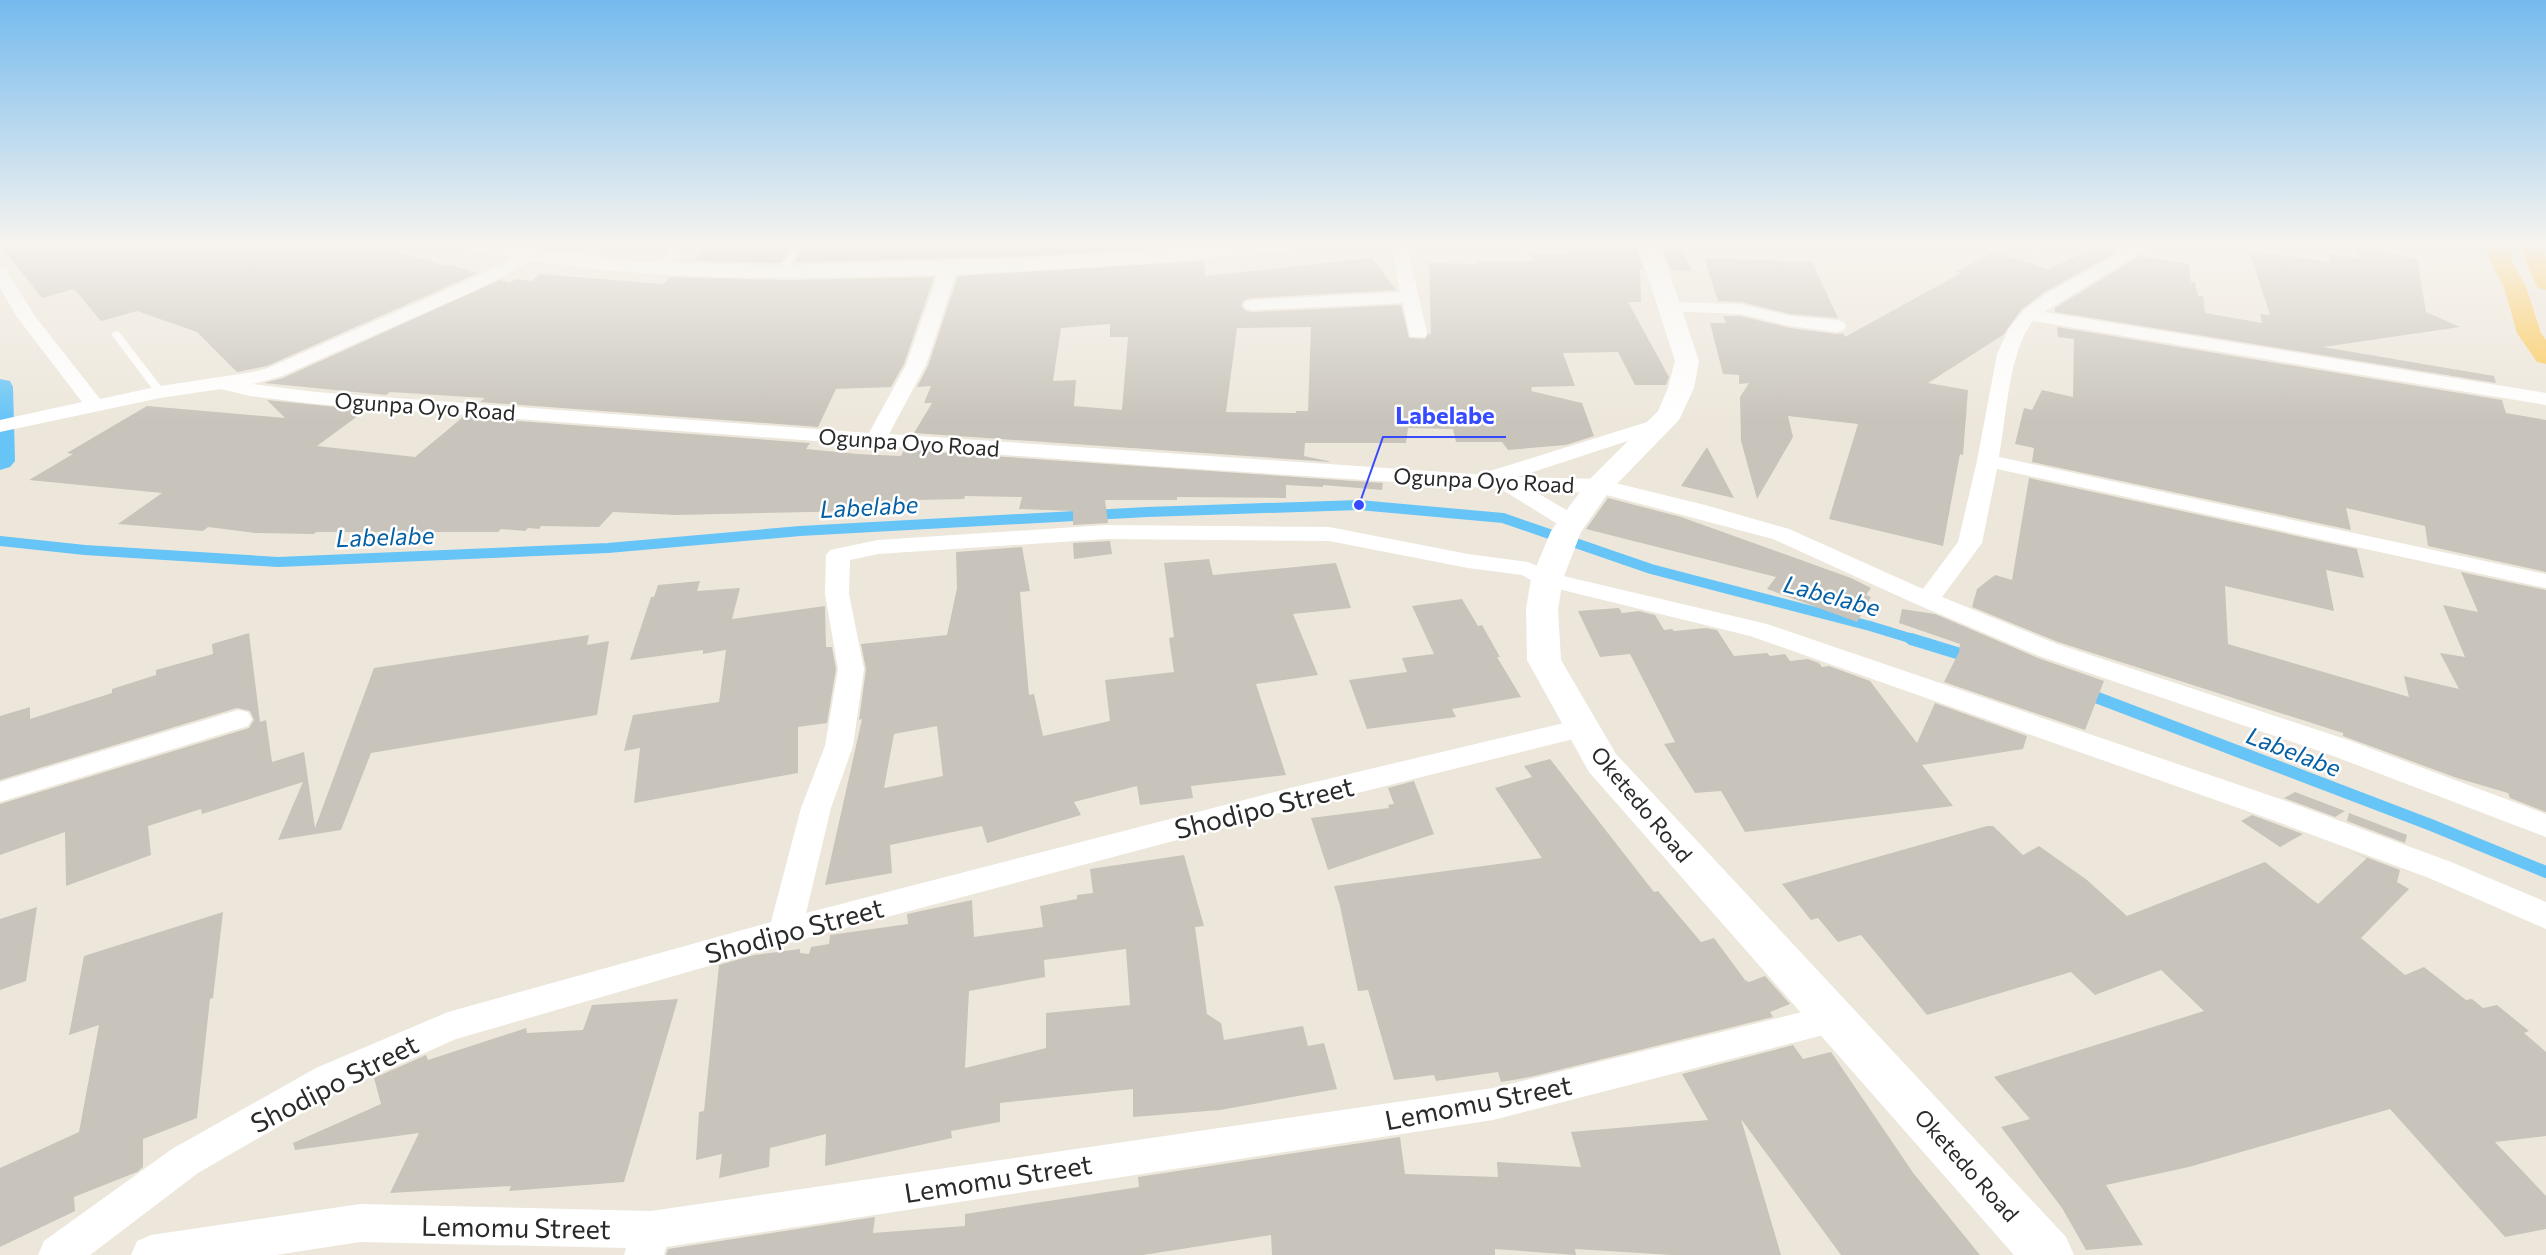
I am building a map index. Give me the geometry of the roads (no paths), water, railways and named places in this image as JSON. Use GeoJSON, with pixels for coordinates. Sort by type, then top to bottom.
{"type":"FeatureCollection","features":[{"type":"Feature","properties":{"kind":"highway"},"geometry":{"type":"LineString","coordinates":[[2520,304],[2529,333],[2546,357]]}},
{"type":"Feature","properties":{"kind":"street"},"geometry":{"type":"LineString","coordinates":[[18,304],[95,405]]}},
{"type":"Feature","properties":{"kind":"street"},"geometry":{"type":"LineString","coordinates":[[0,426],[160,392],[256,378],[290,367],[431,304]]}},
{"type":"Feature","properties":{"kind":"street"},"geometry":{"type":"LineString","coordinates":[[876,439],[916,365],[937,304]]}},
{"type":"Feature","properties":{"kind":"street"},"geometry":{"type":"LineString","coordinates":[[1252,305],[1280,304]]}},
{"type":"Feature","properties":{"kind":"street"},"geometry":{"type":"LineString","coordinates":[[1411,304],[1418,333]]}},
{"type":"Feature","properties":{"kind":"street","name":"Oketedo Road"},"geometry":{"type":"LineString","coordinates":[[1668,304],[1687,361],[1681,388],[1670,414],[1599,486],[1569,527],[1549,574],[1542,609],[1544,660],[1602,763],[2048,1255]]}},
{"type":"Feature","properties":{"kind":"street"},"geometry":{"type":"LineString","coordinates":[[1927,600],[1970,543],[1988,461],[2007,354],[2018,328],[2029,315],[2044,304]]}},
{"type":"Feature","properties":{"kind":"street"},"geometry":{"type":"LineString","coordinates":[[1669,307],[1740,309],[1790,321],[1838,326]]}},
{"type":"Feature","properties":{"kind":"street"},"geometry":{"type":"LineString","coordinates":[[2029,315],[2546,399]]}},
{"type":"Feature","properties":{"kind":"street","name":"Ogunpa Oyo Road"},"geometry":{"type":"LineString","coordinates":[[220,383],[250,390],[316,398],[1508,483],[1599,486],[1781,534],[1927,600],[2048,650],[2348,751],[2486,801],[2546,826]]}},
{"type":"Feature","properties":{"kind":"street"},"geometry":{"type":"LineString","coordinates":[[1480,481],[1576,453],[1660,424]]}},
{"type":"Feature","properties":{"kind":"street"},"geometry":{"type":"LineString","coordinates":[[1988,461],[2546,581]]}},
{"type":"Feature","properties":{"kind":"street"},"geometry":{"type":"LineString","coordinates":[[1508,483],[1569,527]]}},
{"type":"Feature","properties":{"kind":"street"},"geometry":{"type":"LineString","coordinates":[[785,931],[816,808],[839,746],[851,669],[837,594],[838,555],[878,547],[1106,532],[1329,534],[1549,574],[1758,630],[2275,809],[2440,870],[2546,916]]}},
{"type":"Feature","properties":{"kind":"street"},"geometry":{"type":"LineString","coordinates":[[0,792],[238,719]]}},
{"type":"Feature","properties":{"kind":"street","name":"Shodipo Street"},"geometry":{"type":"LineString","coordinates":[[57,1255],[185,1161],[329,1079],[448,1027],[785,931],[1282,801],[1581,728]]}},
{"type":"Feature","properties":{"kind":"street","name":"Lemomu Street"},"geometry":{"type":"LineString","coordinates":[[151,1255],[360,1223],[647,1243],[1493,1104],[1835,1019]]}},
{"type":"Feature","properties":{"kind":"lane"},"geometry":{"type":"LineString","coordinates":[[116,334],[160,392]]}},
{"type":"Feature","properties":{"kind":"waterway"},"geometry":{"type":"LineString","coordinates":[[0,387],[0,461]]}},
{"type":"Feature","properties":{"kind":"waterway","name":"Labelabe"},"geometry":{"type":"LineString","coordinates":[[0,541],[85,550],[278,562],[608,548],[800,531],[1147,512],[1359,505],[1503,518],[1651,569],[1916,640]]}},
{"type":"Feature","properties":{"kind":"waterway","name":"Labelabe"},"geometry":{"type":"LineString","coordinates":[[1911,639],[1970,657]]}},
{"type":"Feature","properties":{"kind":"waterway","name":"Labelabe"},"geometry":{"type":"LineString","coordinates":[[2085,693],[2431,825],[2546,872]]}},
{"type":"Feature","properties":{"kind":"place","name":"Labelabe"},"geometry":{"type":"Point","coordinates":[1359,505]}}]}
